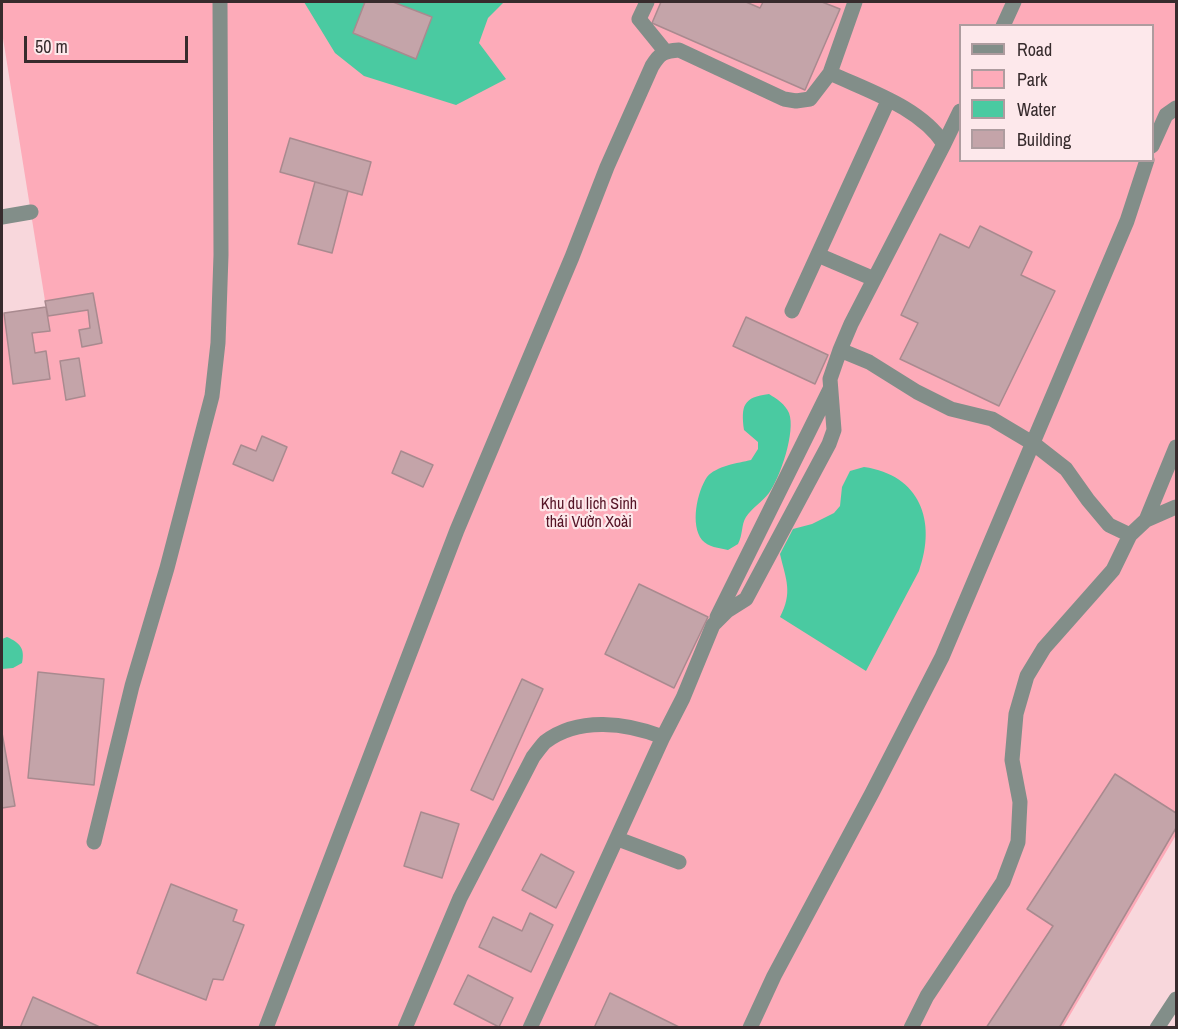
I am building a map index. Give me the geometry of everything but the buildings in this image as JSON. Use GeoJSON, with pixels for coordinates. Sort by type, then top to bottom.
{"type":"FeatureCollection","features":[{"type":"Feature","properties":{"kind":"street"},"geometry":{"type":"LineString","coordinates":[[94,842],[132,686],[212,396],[218,343],[221,255],[220,2]]}},
{"type":"Feature","properties":{"kind":"street"},"geometry":{"type":"LineString","coordinates":[[647,2],[639,19],[665,51]]}},
{"type":"Feature","properties":{"kind":"street"},"geometry":{"type":"LineString","coordinates":[[266,1028],[473,490],[572,257],[607,166],[652,66],[659,54],[679,50],[784,99],[796,101],[810,99],[830,73],[855,2]]}},
{"type":"Feature","properties":{"kind":"street"},"geometry":{"type":"LineString","coordinates":[[1004,24],[1014,2]]}},
{"type":"Feature","properties":{"kind":"street"},"geometry":{"type":"LineString","coordinates":[[830,73],[905,109],[936,133],[944,144]]}},
{"type":"Feature","properties":{"kind":"street"},"geometry":{"type":"LineString","coordinates":[[792,311],[888,101]]}},
{"type":"Feature","properties":{"kind":"street"},"geometry":{"type":"LineString","coordinates":[[1154,142],[1166,115],[1176,108]]}},
{"type":"Feature","properties":{"kind":"street"},"geometry":{"type":"LineString","coordinates":[[712,626],[727,611],[746,599],[829,444],[834,430],[830,379],[840,350],[959,113]]}},
{"type":"Feature","properties":{"kind":"street"},"geometry":{"type":"LineString","coordinates":[[750,1028],[774,976],[872,794],[942,657],[1127,221],[1146,162]]}},
{"type":"Feature","properties":{"kind":"street"},"geometry":{"type":"LineString","coordinates":[[2,217],[31,212]]}},
{"type":"Feature","properties":{"kind":"street"},"geometry":{"type":"LineString","coordinates":[[818,255],[874,279]]}},
{"type":"Feature","properties":{"kind":"street"},"geometry":{"type":"LineString","coordinates":[[840,350],[869,362],[917,392],[951,409],[992,419],[1034,444],[1065,469],[1109,525],[1130,535]]}},
{"type":"Feature","properties":{"kind":"street"},"geometry":{"type":"LineString","coordinates":[[530,1028],[683,698],[712,626],[830,388]]}},
{"type":"Feature","properties":{"kind":"street"},"geometry":{"type":"LineString","coordinates":[[1146,520],[1176,447]]}},
{"type":"Feature","properties":{"kind":"street"},"geometry":{"type":"LineString","coordinates":[[911,1028],[927,996],[1003,882],[1017,842],[1020,802],[1012,760],[1016,714],[1027,676],[1044,648],[1113,570],[1130,535],[1146,520],[1176,507]]}},
{"type":"Feature","properties":{"kind":"street"},"geometry":{"type":"LineString","coordinates":[[405,1028],[460,898],[533,757],[545,743],[562,734],[591,724],[643,729],[663,737]]}},
{"type":"Feature","properties":{"kind":"street"},"geometry":{"type":"LineString","coordinates":[[618,839],[679,862]]}},
{"type":"Feature","properties":{"kind":"street"},"geometry":{"type":"LineString","coordinates":[[1157,1028],[1176,999]]}},
{"type":"Feature","properties":{"kind":"green space","name":"Khu du lịch Sinh thái Vườn Xoài"},"geometry":{"type":"Polygon","coordinates":[[[2,2],[1176,2],[1176,835],[1063,1027],[2,1028],[2,314],[46,307],[2,32],[2,2]]]}},
{"type":"Feature","properties":{"kind":"water"},"geometry":{"type":"Polygon","coordinates":[[[304,2],[504,2],[488,18],[479,43],[506,79],[456,105],[364,76],[335,53],[304,2]]]}},
{"type":"Feature","properties":{"kind":"water"},"geometry":{"type":"Polygon","coordinates":[[[769,394],[785,407],[791,421],[789,442],[782,466],[769,493],[746,517],[738,544],[728,550],[710,546],[702,540],[696,526],[696,508],[703,483],[716,470],[751,460],[758,449],[758,442],[744,430],[744,409],[749,400],[769,394]]]}},
{"type":"Feature","properties":{"kind":"water"},"geometry":{"type":"Polygon","coordinates":[[[864,467],[883,472],[899,480],[911,490],[924,518],[926,535],[919,571],[866,671],[780,617],[787,593],[780,554],[793,529],[812,524],[834,513],[840,506],[842,487],[850,471],[864,467]]]}},
{"type":"Feature","properties":{"kind":"water"},"geometry":{"type":"Polygon","coordinates":[[[7,637],[20,647],[23,653],[22,663],[13,668],[2,669],[2,639],[7,637]]]}}]}
